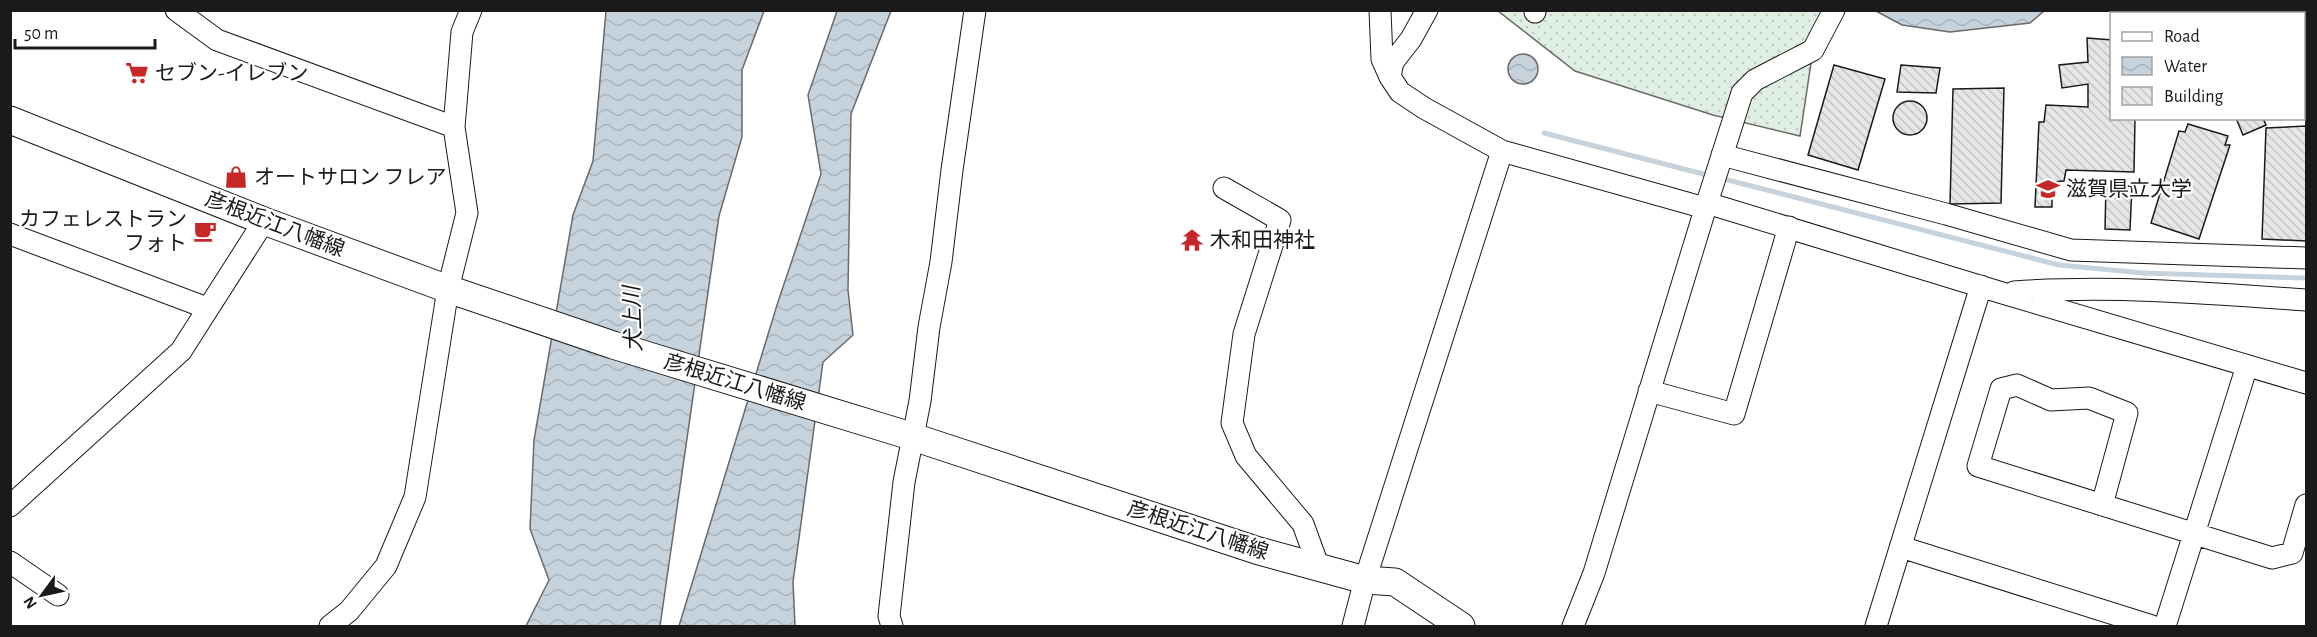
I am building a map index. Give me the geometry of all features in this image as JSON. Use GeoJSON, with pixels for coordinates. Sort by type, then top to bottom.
{"type":"FeatureCollection","features":[{"type":"Feature","properties":{"kind":"main road","name":"彦根近江八幡線"},"geometry":{"type":"LineString","coordinates":[[10,120],[264,221],[459,293],[613,345],[907,435],[1259,551],[1365,580],[1395,582],[1461,627]]}},
{"type":"Feature","properties":{"kind":"street"},"geometry":{"type":"LineString","coordinates":[[176,10],[218,40],[454,127]]}},
{"type":"Feature","properties":{"kind":"street"},"geometry":{"type":"LineString","coordinates":[[330,627],[349,611],[386,566],[415,497],[459,293],[467,213],[454,127],[462,32],[471,10]]}},
{"type":"Feature","properties":{"kind":"street"},"geometry":{"type":"LineString","coordinates":[[892,627],[889,616],[907,435],[942,262],[952,170],[975,10]]}},
{"type":"Feature","properties":{"kind":"street"},"geometry":{"type":"LineString","coordinates":[[1380,10],[1382,59],[1400,92],[1424,108],[1502,151],[1788,227],[2307,384]]}},
{"type":"Feature","properties":{"kind":"street"},"geometry":{"type":"LineString","coordinates":[[1390,77],[1393,62],[1411,39],[1428,10]]}},
{"type":"Feature","properties":{"kind":"street"},"geometry":{"type":"LineString","coordinates":[[1574,627],[1594,573],[1742,93],[1755,80],[1814,50],[1834,10]]}},
{"type":"Feature","properties":{"kind":"street"},"geometry":{"type":"LineString","coordinates":[[1353,627],[1365,580],[1502,151]]}},
{"type":"Feature","properties":{"kind":"street"},"geometry":{"type":"LineString","coordinates":[[1722,155],[1946,214],[2071,250],[2307,258]]}},
{"type":"Feature","properties":{"kind":"street"},"geometry":{"type":"LineString","coordinates":[[1224,188],[1280,220],[1244,334],[1232,423],[1246,456],[1303,524],[1319,568]]}},
{"type":"Feature","properties":{"kind":"street"},"geometry":{"type":"LineString","coordinates":[[10,506],[180,351],[264,221]]}},
{"type":"Feature","properties":{"kind":"street"},"geometry":{"type":"LineString","coordinates":[[1649,392],[1734,414],[1788,227]]}},
{"type":"Feature","properties":{"kind":"street"},"geometry":{"type":"LineString","coordinates":[[10,234],[207,308]]}},
{"type":"Feature","properties":{"kind":"street"},"geometry":{"type":"LineString","coordinates":[[1990,289],[2220,294],[2307,300]]}},
{"type":"Feature","properties":{"kind":"street"},"geometry":{"type":"LineString","coordinates":[[1876,627],[1901,547],[1990,289]]}},
{"type":"Feature","properties":{"kind":"street"},"geometry":{"type":"LineString","coordinates":[[2165,627],[2247,366]]}},
{"type":"Feature","properties":{"kind":"street"},"geometry":{"type":"LineString","coordinates":[[2102,505],[2127,413],[2090,398],[2050,400],[2017,385],[2001,390],[1978,466],[2194,534],[2272,558],[2292,553],[2307,505]]}},
{"type":"Feature","properties":{"kind":"street"},"geometry":{"type":"LineString","coordinates":[[1901,547],[2152,627]]}},
{"type":"Feature","properties":{"kind":"street"},"geometry":{"type":"LineString","coordinates":[[10,561],[58,595]]}},
{"type":"Feature","properties":{"kind":"green space"},"geometry":{"type":"Polygon","coordinates":[[[1832,10],[1813,50],[1800,136],[1713,115],[1575,71],[1498,11],[1832,10]]]}},
{"type":"Feature","properties":{"kind":"water","name":"犬上川"},"geometry":{"type":"Polygon","coordinates":[[[606,11],[764,11],[742,70],[742,137],[719,216],[660,626],[526,626],[549,580],[530,529],[534,440],[573,215],[593,161],[606,11]]]}},
{"type":"Feature","properties":{"kind":"water"},"geometry":{"type":"Polygon","coordinates":[[[837,11],[891,11],[851,114],[848,290],[853,335],[823,362],[793,582],[795,626],[679,626],[777,305],[821,174],[808,95],[837,11]]]}},
{"type":"Feature","properties":{"kind":"water"},"geometry":{"type":"Polygon","coordinates":[[[1876,11],[2044,11],[2030,23],[1950,32],[1902,25],[1876,11]]]}},
{"type":"Feature","properties":{"kind":"water"},"geometry":{"type":"Polygon","coordinates":[[[1523,54],[1529,55],[1537,63],[1537,75],[1529,83],[1523,84],[1517,83],[1509,75],[1508,69],[1509,63],[1517,55],[1523,54]]]}},
{"type":"Feature","properties":{"kind":"building"},"geometry":{"type":"Polygon","coordinates":[[[2186,10],[2240,10],[2240,12],[2186,12],[2186,10]]]}},
{"type":"Feature","properties":{"kind":"building"},"geometry":{"type":"Polygon","coordinates":[[[2291,10],[2306,10],[2306,88],[2305,12],[2290,12],[2291,10]]]}},
{"type":"Feature","properties":{"kind":"building"},"geometry":{"type":"Polygon","coordinates":[[[2087,38],[2110,40],[2110,120],[2135,120],[2134,172],[2066,170],[2064,181],[2052,182],[2052,207],[2035,207],[2039,122],[2044,122],[2046,105],[2088,107],[2088,84],[2062,88],[2059,65],[2088,62],[2087,38]]]}},
{"type":"Feature","properties":{"kind":"building"},"geometry":{"type":"Polygon","coordinates":[[[1834,65],[1885,79],[1858,170],[1808,155],[1834,65]]]}},
{"type":"Feature","properties":{"kind":"building"},"geometry":{"type":"Polygon","coordinates":[[[1901,65],[1940,68],[1936,93],[1897,92],[1901,65]]]}},
{"type":"Feature","properties":{"kind":"building"},"geometry":{"type":"Polygon","coordinates":[[[2004,88],[2001,203],[1950,204],[1953,89],[2004,88]]]}},
{"type":"Feature","properties":{"kind":"building"},"geometry":{"type":"Polygon","coordinates":[[[1910,101],[1922,106],[1927,118],[1922,130],[1910,135],[1898,130],[1893,118],[1898,106],[1910,101]]]}},
{"type":"Feature","properties":{"kind":"building"},"geometry":{"type":"Polygon","coordinates":[[[2237,120],[2264,120],[2266,125],[2243,135],[2237,120]]]}},
{"type":"Feature","properties":{"kind":"building"},"geometry":{"type":"Polygon","coordinates":[[[2188,124],[2228,136],[2225,145],[2230,145],[2199,239],[2151,223],[2179,131],[2185,132],[2188,124]]]}},
{"type":"Feature","properties":{"kind":"building"},"geometry":{"type":"Polygon","coordinates":[[[2306,126],[2306,241],[2262,239],[2266,128],[2306,126]]]}},
{"type":"Feature","properties":{"kind":"building"},"geometry":{"type":"Polygon","coordinates":[[[2106,186],[2132,186],[2130,230],[2105,229],[2106,186]]]}},
{"type":"Feature","properties":{"kind":"waterway"},"geometry":{"type":"LineString","coordinates":[[1544,133],[1711,176]]}},
{"type":"Feature","properties":{"kind":"waterway"},"geometry":{"type":"LineString","coordinates":[[1720,178],[2059,265],[2143,273],[2306,278]]}},
{"type":"Feature","properties":{"kind":"place","name":"セブン-イレブン"},"geometry":{"type":"Point","coordinates":[137,73]}},
{"type":"Feature","properties":{"kind":"place","name":"オートサロン フレア"},"geometry":{"type":"Point","coordinates":[236,177]}},
{"type":"Feature","properties":{"kind":"place","name":"滋賀県立大学"},"geometry":{"type":"Point","coordinates":[2048,189]}},
{"type":"Feature","properties":{"kind":"place","name":"カフェレストラン フォト"},"geometry":{"type":"Point","coordinates":[205,231]}},
{"type":"Feature","properties":{"kind":"place","name":"木和田神社"},"geometry":{"type":"Point","coordinates":[1192,240]}}]}
